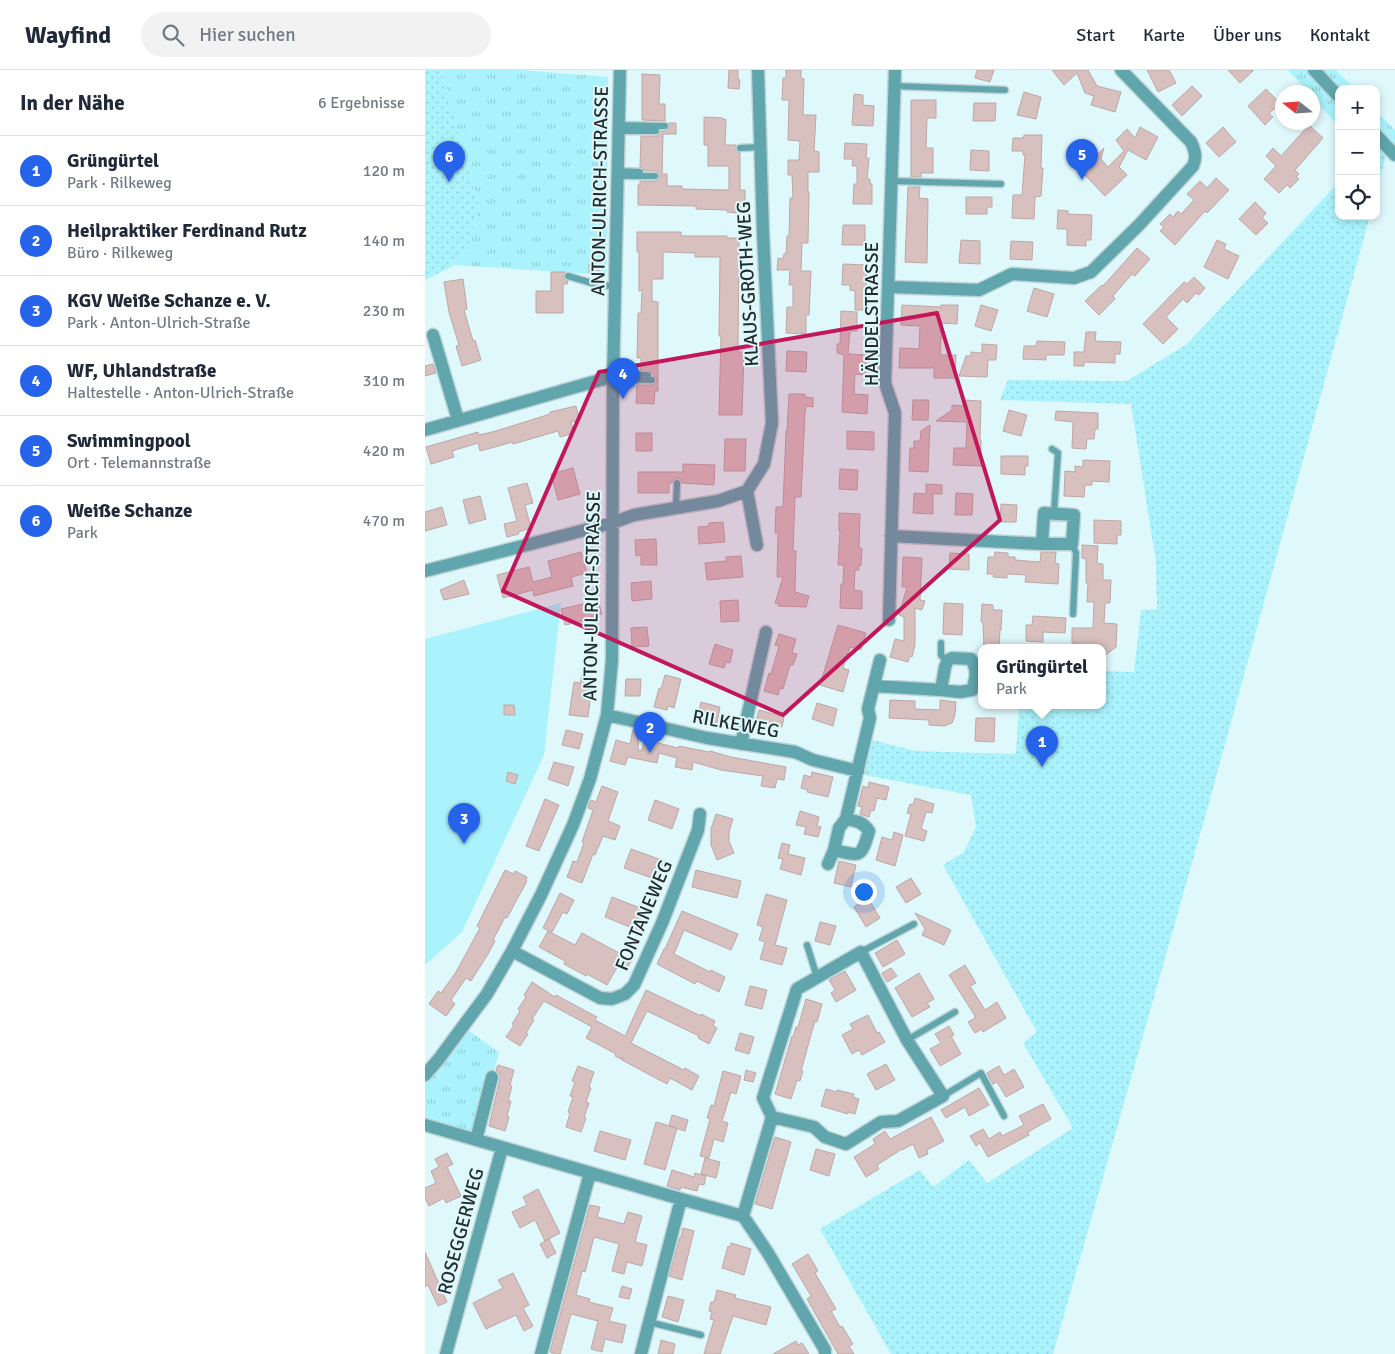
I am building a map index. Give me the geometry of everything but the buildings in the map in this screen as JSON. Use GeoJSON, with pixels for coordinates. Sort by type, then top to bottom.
{"type":"FeatureCollection","features":[{"type":"Feature","properties":{"kind":"street","name":"ANTON-ULRICH-STRASSE"},"geometry":{"type":"LineString","coordinates":[[425,1075],[487,994],[541,895],[573,825],[590,779],[607,715],[612,660],[612,523],[620,70]]}},
{"type":"Feature","properties":{"kind":"street","name":"KLAUS-GROTH-WEG"},"geometry":{"type":"LineString","coordinates":[[747,491],[764,464],[772,423],[758,70]]}},
{"type":"Feature","properties":{"kind":"street","name":"HÄNDELSTRASSE"},"geometry":{"type":"LineString","coordinates":[[889,620],[895,413],[885,383],[895,70]]}},
{"type":"Feature","properties":{"kind":"street"},"geometry":{"type":"LineString","coordinates":[[1314,70],[1335,93]]}},
{"type":"Feature","properties":{"kind":"street"},"geometry":{"type":"LineString","coordinates":[[889,287],[979,290],[1012,274],[1074,278],[1091,272],[1193,166],[1196,159],[1191,142],[1128,72]]}},
{"type":"Feature","properties":{"kind":"street"},"geometry":{"type":"LineString","coordinates":[[1380,139],[1395,155]]}},
{"type":"Feature","properties":{"kind":"street"},"geometry":{"type":"LineString","coordinates":[[433,335],[458,420]]}},
{"type":"Feature","properties":{"kind":"street"},"geometry":{"type":"LineString","coordinates":[[425,430],[614,377]]}},
{"type":"Feature","properties":{"kind":"street"},"geometry":{"type":"LineString","coordinates":[[425,571],[612,523],[634,515],[718,501],[747,491],[757,544]]}},
{"type":"Feature","properties":{"kind":"street"},"geometry":{"type":"LineString","coordinates":[[891,536],[1042,544],[1072,544],[1074,515],[1044,513],[1042,544]]}},
{"type":"Feature","properties":{"kind":"street"},"geometry":{"type":"LineString","coordinates":[[741,744],[766,632]]}},
{"type":"Feature","properties":{"kind":"street"},"geometry":{"type":"LineString","coordinates":[[875,686],[960,692],[972,690],[975,682],[976,666],[971,659],[953,658],[948,660],[941,690]]}},
{"type":"Feature","properties":{"kind":"street"},"geometry":{"type":"LineString","coordinates":[[828,864],[839,828],[846,819],[870,718],[868,709],[880,660]]}},
{"type":"Feature","properties":{"kind":"street","name":"RILKEWEG"},"geometry":{"type":"LineString","coordinates":[[607,715],[741,744],[795,752],[813,760],[857,771]]}},
{"type":"Feature","properties":{"kind":"street","name":"FONTANEWEG"},"geometry":{"type":"LineString","coordinates":[[512,951],[601,998],[612,999],[625,994],[634,985],[662,922],[698,830],[700,814]]}},
{"type":"Feature","properties":{"kind":"street"},"geometry":{"type":"LineString","coordinates":[[833,850],[855,855],[861,853],[864,849],[869,831],[866,826],[860,822],[846,819]]}},
{"type":"Feature","properties":{"kind":"street"},"geometry":{"type":"LineString","coordinates":[[743,1216],[772,1117],[763,1098],[797,989],[861,952],[907,1040],[943,1096],[898,1121],[881,1122],[846,1144],[825,1137],[813,1127],[772,1117]]}},
{"type":"Feature","properties":{"kind":"street"},"geometry":{"type":"LineString","coordinates":[[476,1140],[492,1077]]}},
{"type":"Feature","properties":{"kind":"street"},"geometry":{"type":"LineString","coordinates":[[425,1125],[681,1200],[743,1216],[773,1261],[825,1350],[825,1354]]}},
{"type":"Feature","properties":{"kind":"street","name":"ROSEGGERWEG"},"geometry":{"type":"LineString","coordinates":[[446,1354],[502,1148]]}},
{"type":"Feature","properties":{"kind":"street"},"geometry":{"type":"LineString","coordinates":[[541,1354],[590,1173]]}},
{"type":"Feature","properties":{"kind":"street"},"geometry":{"type":"LineString","coordinates":[[641,1354],[681,1200]]}},
{"type":"Feature","properties":{"kind":"lane"},"geometry":{"type":"LineString","coordinates":[[894,86],[1005,90]]}},
{"type":"Feature","properties":{"kind":"lane"},"geometry":{"type":"LineString","coordinates":[[619,128],[665,126]]}},
{"type":"Feature","properties":{"kind":"lane"},"geometry":{"type":"LineString","coordinates":[[619,128],[656,132]]}},
{"type":"Feature","properties":{"kind":"lane"},"geometry":{"type":"LineString","coordinates":[[740,148],[760,147]]}},
{"type":"Feature","properties":{"kind":"lane"},"geometry":{"type":"LineString","coordinates":[[619,173],[640,172]]}},
{"type":"Feature","properties":{"kind":"lane"},"geometry":{"type":"LineString","coordinates":[[619,173],[655,176]]}},
{"type":"Feature","properties":{"kind":"lane"},"geometry":{"type":"LineString","coordinates":[[891,181],[1001,184]]}},
{"type":"Feature","properties":{"kind":"lane"},"geometry":{"type":"LineString","coordinates":[[568,276],[595,284],[610,286]]}},
{"type":"Feature","properties":{"kind":"lane"},"geometry":{"type":"LineString","coordinates":[[614,377],[650,377]]}},
{"type":"Feature","properties":{"kind":"lane"},"geometry":{"type":"LineString","coordinates":[[1052,449],[1058,453],[1054,513]]}},
{"type":"Feature","properties":{"kind":"lane"},"geometry":{"type":"LineString","coordinates":[[677,483],[677,508]]}},
{"type":"Feature","properties":{"kind":"lane"},"geometry":{"type":"LineString","coordinates":[[1072,544],[1076,553],[1073,614]]}},
{"type":"Feature","properties":{"kind":"lane"},"geometry":{"type":"LineString","coordinates":[[941,644],[941,655],[947,662]]}},
{"type":"Feature","properties":{"kind":"lane"},"geometry":{"type":"LineString","coordinates":[[861,952],[914,924]]}},
{"type":"Feature","properties":{"kind":"lane"},"geometry":{"type":"LineString","coordinates":[[807,945],[817,977]]}},
{"type":"Feature","properties":{"kind":"lane"},"geometry":{"type":"LineString","coordinates":[[907,1040],[955,1012]]}},
{"type":"Feature","properties":{"kind":"lane"},"geometry":{"type":"LineString","coordinates":[[943,1096],[981,1073],[1004,1116]]}},
{"type":"Feature","properties":{"kind":"lane"},"geometry":{"type":"LineString","coordinates":[[649,1322],[701,1335]]}},
{"type":"Feature","properties":{"kind":"highlighted area"},"geometry":{"type":"Polygon","coordinates":[[[937,313],[1000,520],[783,715],[503,591],[599,372],[937,313]]]}},
{"type":"Feature","properties":{"kind":"green space"},"geometry":{"type":"Polygon","coordinates":[[[425,70],[441,70],[479,206],[467,249],[455,265],[425,280],[425,70]]]}},
{"type":"Feature","properties":{"kind":"green space"},"geometry":{"type":"Polygon","coordinates":[[[441,70],[521,70],[608,77],[607,275],[455,265],[467,249],[479,206],[441,70]]]}},
{"type":"Feature","properties":{"kind":"green space"},"geometry":{"type":"Polygon","coordinates":[[[1288,70],[1336,70],[1351,85],[1335,85],[1335,123],[1320,106],[1320,85],[1302,85],[1288,70]]]}},
{"type":"Feature","properties":{"kind":"green space"},"geometry":{"type":"Polygon","coordinates":[[[1380,115],[1395,130],[1395,146],[1386,156],[1380,149],[1380,115]]]}},
{"type":"Feature","properties":{"kind":"green space"},"geometry":{"type":"Polygon","coordinates":[[[1380,149],[1386,156],[1380,178],[1380,149]]]}},
{"type":"Feature","properties":{"kind":"green space"},"geometry":{"type":"Polygon","coordinates":[[[1335,186],[1335,220],[1369,220],[1207,810],[1053,1354],[891,1354],[820,1229],[920,1170],[933,1187],[969,1160],[987,1183],[1073,1128],[1023,1043],[1037,1032],[943,865],[964,852],[976,827],[971,795],[864,775],[872,740],[916,751],[1016,754],[1019,709],[1106,709],[1106,671],[1134,672],[1141,610],[1157,609],[1156,562],[1131,404],[1000,400],[1008,380],[1127,381],[1187,344],[1335,186]]]}},
{"type":"Feature","properties":{"kind":"green space"},"geometry":{"type":"Polygon","coordinates":[[[561,603],[544,755],[462,932],[425,965],[425,639],[561,603]]]}},
{"type":"Feature","properties":{"kind":"green space"},"geometry":{"type":"Polygon","coordinates":[[[468,1030],[499,1052],[476,1140],[425,1125],[425,1082],[468,1030]]]}},
{"type":"Feature","properties":{"kind":"place","name":"Swimmingpool"},"geometry":{"type":"Point","coordinates":[1082,180]}},
{"type":"Feature","properties":{"kind":"place","name":"Weiße Schanze"},"geometry":{"type":"Point","coordinates":[449,182]}},
{"type":"Feature","properties":{"kind":"place","name":"WF, Uhlandstraße"},"geometry":{"type":"Point","coordinates":[623,399]}},
{"type":"Feature","properties":{"kind":"place","name":"Heilpraktiker Ferdinand Rutz"},"geometry":{"type":"Point","coordinates":[650,753]}},
{"type":"Feature","properties":{"kind":"place","name":"Grüngürtel"},"geometry":{"type":"Point","coordinates":[1042,767]}},
{"type":"Feature","properties":{"kind":"place","name":"KGV Weiße Schanze e. V."},"geometry":{"type":"Point","coordinates":[464,844]}}]}
